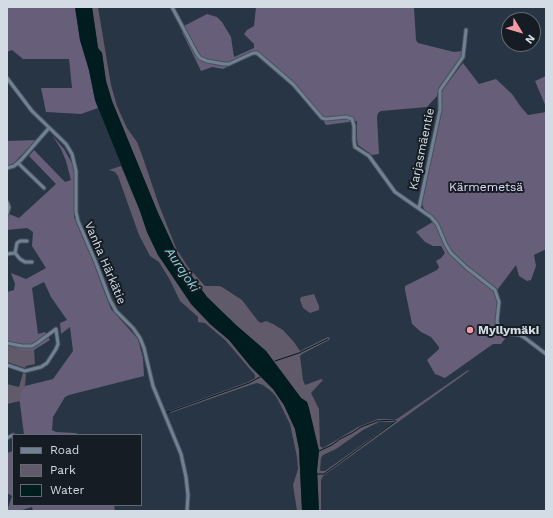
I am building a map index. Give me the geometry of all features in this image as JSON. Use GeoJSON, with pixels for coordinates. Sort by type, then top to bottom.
{"type":"FeatureCollection","features":[{"type":"Feature","properties":{"kind":"street"},"geometry":{"type":"LineString","coordinates":[[172,7],[200,58],[207,61],[229,64],[253,53],[257,54],[293,84],[322,118],[349,117],[352,119],[354,122],[355,147],[369,156],[394,192],[419,208],[437,224],[451,253],[495,290],[499,302],[497,321],[501,331],[525,338],[546,354]]}},
{"type":"Feature","properties":{"kind":"street","name":"Karjasmäentie"},"geometry":{"type":"LineString","coordinates":[[419,208],[440,110],[440,90],[464,56],[466,30]]}},
{"type":"Feature","properties":{"kind":"street","name":"Vanha Härkätie"},"geometry":{"type":"LineString","coordinates":[[7,78],[32,111],[66,144],[75,161],[76,212],[78,221],[110,300],[116,311],[133,328],[140,338],[144,348],[153,386],[181,454],[188,495],[187,511]]}},
{"type":"Feature","properties":{"kind":"street"},"geometry":{"type":"LineString","coordinates":[[7,168],[18,163],[49,128]]}},
{"type":"Feature","properties":{"kind":"street"},"geometry":{"type":"LineString","coordinates":[[18,163],[44,188]]}},
{"type":"Feature","properties":{"kind":"street"},"geometry":{"type":"LineString","coordinates":[[7,202],[9,207],[7,214]]}},
{"type":"Feature","properties":{"kind":"street"},"geometry":{"type":"LineString","coordinates":[[15,253],[17,243],[20,241],[27,241]]}},
{"type":"Feature","properties":{"kind":"street"},"geometry":{"type":"LineString","coordinates":[[7,254],[15,253]]}},
{"type":"Feature","properties":{"kind":"street"},"geometry":{"type":"LineString","coordinates":[[15,253],[25,262],[32,262]]}},
{"type":"Feature","properties":{"kind":"street"},"geometry":{"type":"LineString","coordinates":[[7,343],[32,346],[37,344],[56,329],[58,344],[47,363],[41,367],[25,371],[7,365]]}},
{"type":"Feature","properties":{"kind":"street"},"geometry":{"type":"LineString","coordinates":[[7,438],[12,435]]}},
{"type":"Feature","properties":{"kind":"green space"},"geometry":{"type":"Polygon","coordinates":[[[7,7],[75,7],[80,40],[98,108],[81,114],[46,112],[41,88],[72,88],[69,59],[23,59],[12,50],[7,52],[7,7]]]}},
{"type":"Feature","properties":{"kind":"green space"},"geometry":{"type":"Polygon","coordinates":[[[92,7],[98,7],[111,85],[117,106],[127,128],[137,142],[176,248],[188,267],[205,286],[222,287],[242,300],[258,321],[261,323],[266,321],[283,330],[300,351],[328,337],[330,338],[329,340],[300,356],[305,385],[321,379],[323,380],[311,393],[319,409],[320,446],[323,448],[358,427],[378,419],[397,419],[468,370],[469,371],[323,476],[321,480],[321,511],[319,511],[317,470],[319,451],[307,402],[301,398],[266,351],[207,297],[180,260],[158,213],[112,101],[106,81],[102,53],[98,48],[92,7]],[[379,422],[363,430],[336,449],[323,455],[321,458],[320,470],[325,471],[394,422],[379,422]]]}},
{"type":"Feature","properties":{"kind":"green space"},"geometry":{"type":"Polygon","coordinates":[[[256,7],[414,7],[416,40],[418,43],[454,52],[462,51],[461,59],[439,87],[437,96],[427,107],[381,111],[378,113],[379,154],[372,155],[358,145],[357,121],[326,125],[320,115],[294,83],[257,52],[223,69],[212,67],[201,71],[182,32],[184,26],[207,14],[217,17],[222,22],[231,37],[234,57],[254,48],[254,44],[244,34],[247,30],[254,26],[256,7]]]}},
{"type":"Feature","properties":{"kind":"green space","name":"Kärmemetsä"},"geometry":{"type":"Polygon","coordinates":[[[463,63],[479,84],[496,79],[512,94],[528,115],[546,112],[546,249],[534,255],[536,266],[531,280],[527,281],[519,276],[516,265],[495,293],[497,303],[496,322],[501,333],[507,336],[501,344],[493,344],[445,378],[435,374],[427,360],[439,349],[439,347],[431,337],[421,332],[412,324],[405,286],[437,270],[439,267],[436,261],[445,253],[441,246],[433,246],[425,242],[416,232],[436,220],[424,209],[422,204],[442,107],[441,94],[443,89],[463,63]]]}},
{"type":"Feature","properties":{"kind":"green space"},"geometry":{"type":"Polygon","coordinates":[[[546,76],[546,107],[535,81],[546,76]]]}},
{"type":"Feature","properties":{"kind":"green space"},"geometry":{"type":"Polygon","coordinates":[[[52,135],[64,149],[73,165],[74,217],[93,261],[111,309],[138,339],[143,358],[144,376],[65,397],[53,417],[52,430],[56,432],[78,434],[24,434],[19,396],[22,390],[25,386],[53,379],[73,351],[70,327],[61,334],[60,323],[67,320],[51,297],[44,282],[32,288],[38,334],[45,332],[50,340],[34,350],[19,350],[7,345],[7,292],[14,290],[15,284],[11,273],[26,279],[46,268],[32,246],[33,232],[27,228],[7,230],[7,219],[9,214],[19,218],[56,184],[29,156],[34,150],[65,182],[71,180],[61,149],[52,135]]]}},
{"type":"Feature","properties":{"kind":"green space"},"geometry":{"type":"Polygon","coordinates":[[[36,140],[14,163],[7,166],[7,141],[36,140]]]}},
{"type":"Feature","properties":{"kind":"green space"},"geometry":{"type":"Polygon","coordinates":[[[121,166],[147,232],[158,255],[210,324],[229,340],[251,367],[273,389],[284,405],[295,429],[299,449],[302,511],[297,511],[293,485],[298,469],[290,424],[277,398],[263,385],[257,383],[250,385],[170,413],[169,411],[248,382],[255,378],[255,375],[225,340],[205,323],[198,322],[198,317],[180,301],[159,262],[150,256],[139,235],[118,176],[115,172],[109,170],[121,166]]]}},
{"type":"Feature","properties":{"kind":"green space"},"geometry":{"type":"Polygon","coordinates":[[[314,294],[319,310],[310,313],[303,308],[300,300],[301,297],[314,294]]]}},
{"type":"Feature","properties":{"kind":"green space"},"geometry":{"type":"Polygon","coordinates":[[[7,345],[19,350],[34,350],[35,364],[26,366],[25,368],[7,362],[7,345]]]}},
{"type":"Feature","properties":{"kind":"green space"},"geometry":{"type":"Polygon","coordinates":[[[23,373],[26,374],[25,386],[19,396],[20,401],[7,404],[7,384],[19,387],[23,373]]]}},
{"type":"Feature","properties":{"kind":"green space"},"geometry":{"type":"Polygon","coordinates":[[[12,451],[12,496],[7,493],[7,453],[12,451]]]}},
{"type":"Feature","properties":{"kind":"green space"},"geometry":{"type":"Polygon","coordinates":[[[12,496],[12,506],[114,506],[115,511],[33,511],[32,507],[19,511],[7,511],[12,496]]]}},
{"type":"Feature","properties":{"kind":"water","name":"Aurajoki"},"geometry":{"type":"Polygon","coordinates":[[[75,7],[92,7],[98,48],[102,53],[106,81],[112,101],[158,213],[180,260],[207,297],[266,351],[301,398],[307,402],[319,451],[317,470],[319,511],[302,511],[299,449],[295,429],[284,405],[273,389],[251,367],[229,340],[210,324],[191,304],[158,255],[147,232],[95,100],[89,70],[80,40],[75,7]]]}},
{"type":"Feature","properties":{"kind":"waterway"},"geometry":{"type":"LineString","coordinates":[[275,361],[299,353],[328,339]]}},
{"type":"Feature","properties":{"kind":"waterway"},"geometry":{"type":"LineString","coordinates":[[166,413],[249,383],[260,377]]}},
{"type":"Feature","properties":{"kind":"waterway"},"geometry":{"type":"LineString","coordinates":[[319,451],[332,445],[361,427],[377,421],[395,420]]}},
{"type":"Feature","properties":{"kind":"waterway"},"geometry":{"type":"LineString","coordinates":[[317,474],[324,474],[396,421]]}},
{"type":"Feature","properties":{"kind":"place","name":"Myllymäki"},"geometry":{"type":"Point","coordinates":[470,330]}}]}
